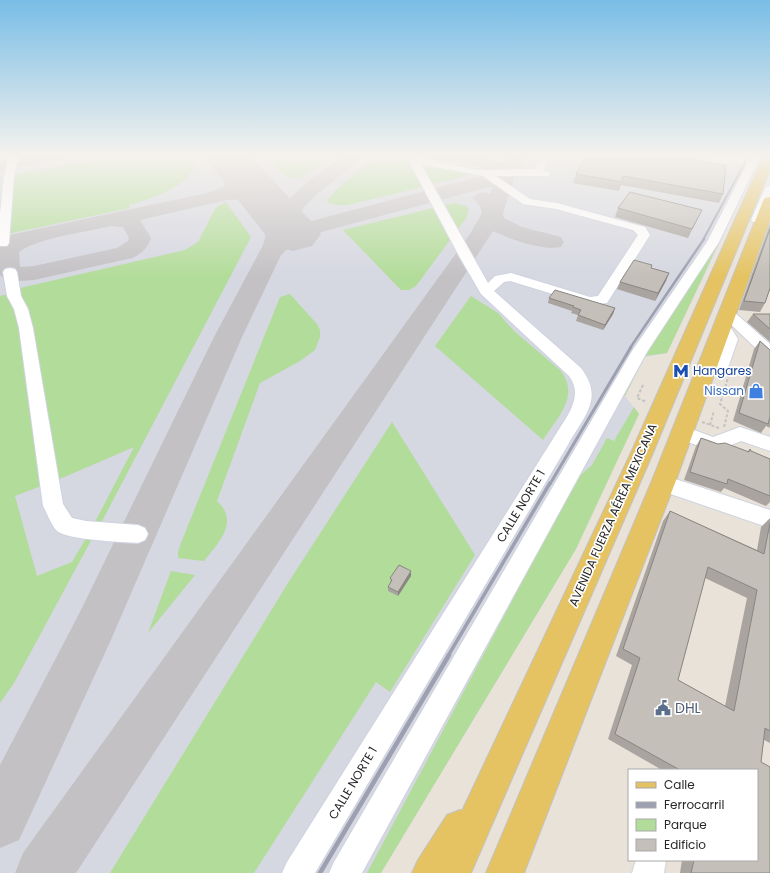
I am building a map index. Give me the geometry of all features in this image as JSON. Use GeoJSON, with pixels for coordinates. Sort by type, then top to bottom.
{"type":"FeatureCollection","features":[{"type":"Feature","properties":{"kind":"main road","name":"AVENIDA FUERZA AÉREA MEXICANA"},"geometry":{"type":"LineString","coordinates":[[452,873],[644,448],[747,196]]}},
{"type":"Feature","properties":{"kind":"main road"},"geometry":{"type":"LineString","coordinates":[[505,871],[683,433],[717,373],[726,320],[768,210]]}},
{"type":"Feature","properties":{"kind":"main road"},"geometry":{"type":"LineString","coordinates":[[431,873],[513,737]]}},
{"type":"Feature","properties":{"kind":"street"},"geometry":{"type":"LineString","coordinates":[[2,243],[7,196]]}},
{"type":"Feature","properties":{"kind":"street","name":"CALLE NORTE 1"},"geometry":{"type":"LineString","coordinates":[[298,873],[563,438],[584,395],[582,382],[575,372],[486,291],[462,250],[435,196]]}},
{"type":"Feature","properties":{"kind":"street"},"geometry":{"type":"LineString","coordinates":[[486,291],[500,279],[511,277],[589,301],[602,300],[644,233],[636,228],[557,206],[526,202],[517,196]]}},
{"type":"Feature","properties":{"kind":"street"},"geometry":{"type":"LineString","coordinates":[[345,873],[614,396],[644,346],[713,242],[741,196]]}},
{"type":"Feature","properties":{"kind":"street"},"geometry":{"type":"LineString","coordinates":[[462,873],[520,742],[601,570],[748,196]]}},
{"type":"Feature","properties":{"kind":"street"},"geometry":{"type":"LineString","coordinates":[[505,871],[576,671],[652,489],[767,196]]}},
{"type":"Feature","properties":{"kind":"street"},"geometry":{"type":"LineString","coordinates":[[10,272],[14,296],[21,309],[26,328],[53,506],[65,525],[86,530],[138,534]]}},
{"type":"Feature","properties":{"kind":"street"},"geometry":{"type":"LineString","coordinates":[[726,320],[749,316]]}},
{"type":"Feature","properties":{"kind":"street"},"geometry":{"type":"LineString","coordinates":[[726,320],[770,353]]}},
{"type":"Feature","properties":{"kind":"street"},"geometry":{"type":"LineString","coordinates":[[683,433],[712,444],[716,444],[738,434],[742,434],[770,444]]}},
{"type":"Feature","properties":{"kind":"street"},"geometry":{"type":"LineString","coordinates":[[752,453],[770,461]]}},
{"type":"Feature","properties":{"kind":"street"},"geometry":{"type":"LineString","coordinates":[[663,483],[770,519]]}},
{"type":"Feature","properties":{"kind":"street"},"geometry":{"type":"LineString","coordinates":[[648,873],[651,861]]}},
{"type":"Feature","properties":{"kind":"path"},"geometry":{"type":"LineString","coordinates":[[714,411],[710,425],[724,430],[728,411],[720,404],[717,373]]}},
{"type":"Feature","properties":{"kind":"path"},"geometry":{"type":"LineString","coordinates":[[640,392],[643,385]]}},
{"type":"Feature","properties":{"kind":"shaded area"},"geometry":{"type":"Polygon","coordinates":[[[0,196],[742,196],[667,353],[645,357],[625,396],[639,414],[576,549],[381,873],[0,873],[0,196]]]}},
{"type":"Feature","properties":{"kind":"green space"},"geometry":{"type":"Polygon","coordinates":[[[11,196],[158,196],[129,205],[130,208],[7,234],[11,196]]]}},
{"type":"Feature","properties":{"kind":"green space"},"geometry":{"type":"Polygon","coordinates":[[[331,196],[386,196],[347,205],[336,205],[327,202],[331,196]]]}},
{"type":"Feature","properties":{"kind":"green space"},"geometry":{"type":"Polygon","coordinates":[[[226,202],[251,237],[100,525],[94,524],[134,447],[55,481],[16,289],[185,250],[198,242],[215,209],[226,202]]]}},
{"type":"Feature","properties":{"kind":"green space"},"geometry":{"type":"Polygon","coordinates":[[[454,203],[466,206],[469,209],[467,217],[458,229],[445,205],[454,203]]]}},
{"type":"Feature","properties":{"kind":"green space"},"geometry":{"type":"Polygon","coordinates":[[[433,208],[450,240],[416,286],[409,290],[401,290],[343,230],[433,208]]]}},
{"type":"Feature","properties":{"kind":"green space"},"geometry":{"type":"Polygon","coordinates":[[[723,234],[667,353],[645,356],[625,396],[618,392],[718,236],[723,234]]]}},
{"type":"Feature","properties":{"kind":"green space"},"geometry":{"type":"Polygon","coordinates":[[[9,294],[20,328],[41,486],[15,496],[37,576],[72,562],[88,535],[94,535],[14,683],[0,703],[0,296],[9,294]]]}},
{"type":"Feature","properties":{"kind":"green space"},"geometry":{"type":"Polygon","coordinates":[[[290,294],[317,324],[320,330],[320,337],[315,350],[300,361],[260,383],[217,501],[224,509],[227,517],[227,524],[224,532],[220,540],[204,561],[178,558],[181,543],[280,297],[290,294]]]}},
{"type":"Feature","properties":{"kind":"green space"},"geometry":{"type":"Polygon","coordinates":[[[471,296],[498,313],[514,331],[560,370],[566,380],[568,398],[565,406],[543,440],[435,346],[471,296]]]}},
{"type":"Feature","properties":{"kind":"green space"},"geometry":{"type":"Polygon","coordinates":[[[634,407],[639,414],[576,549],[381,873],[367,873],[511,603],[545,523],[566,488],[592,465],[607,438],[614,441],[634,407]]]}},
{"type":"Feature","properties":{"kind":"green space"},"geometry":{"type":"Polygon","coordinates":[[[392,422],[475,555],[390,692],[376,682],[254,873],[110,873],[288,583],[392,422]]]}},
{"type":"Feature","properties":{"kind":"green space"},"geometry":{"type":"Polygon","coordinates":[[[171,571],[195,575],[148,633],[171,571]]]}},
{"type":"Feature","properties":{"kind":"building"},"geometry":{"type":"Polygon","coordinates":[[[627,196],[645,196],[702,210],[692,229],[618,208],[627,196]]]}},
{"type":"Feature","properties":{"kind":"building"},"geometry":{"type":"Polygon","coordinates":[[[770,229],[770,288],[765,303],[744,301],[770,229]]]}},
{"type":"Feature","properties":{"kind":"building"},"geometry":{"type":"Polygon","coordinates":[[[634,260],[652,265],[651,268],[669,273],[658,293],[620,282],[634,260]]]}},
{"type":"Feature","properties":{"kind":"building"},"geometry":{"type":"Polygon","coordinates":[[[555,290],[615,308],[605,325],[578,315],[581,310],[573,307],[574,306],[549,298],[555,290]]]}},
{"type":"Feature","properties":{"kind":"building"},"geometry":{"type":"Polygon","coordinates":[[[753,314],[770,314],[770,329],[753,314]]]}},
{"type":"Feature","properties":{"kind":"building","name":"Nissan"},"geometry":{"type":"Polygon","coordinates":[[[760,341],[770,350],[770,417],[768,424],[739,413],[760,341]]]}},
{"type":"Feature","properties":{"kind":"building"},"geometry":{"type":"Polygon","coordinates":[[[701,438],[718,444],[725,443],[749,452],[750,449],[751,451],[770,459],[770,496],[728,479],[727,484],[690,472],[701,438]]]}},
{"type":"Feature","properties":{"kind":"building"},"geometry":{"type":"Polygon","coordinates":[[[670,511],[764,554],[770,523],[770,731],[765,728],[761,762],[770,767],[770,873],[691,873],[694,861],[758,861],[758,769],[678,769],[615,734],[640,658],[623,649],[670,511]],[[708,567],[678,680],[734,711],[757,590],[708,567]]]}},
{"type":"Feature","properties":{"kind":"building"},"geometry":{"type":"Polygon","coordinates":[[[399,565],[411,571],[398,592],[388,587],[392,580],[390,578],[399,565]]]}},
{"type":"Feature","properties":{"kind":"taxiway"},"geometry":{"type":"LineString","coordinates":[[111,220],[218,196]]}},
{"type":"Feature","properties":{"kind":"taxiway"},"geometry":{"type":"LineString","coordinates":[[256,196],[264,201],[277,220],[278,230],[274,246]]}},
{"type":"Feature","properties":{"kind":"taxiway"},"geometry":{"type":"LineString","coordinates":[[274,246],[295,205],[304,196]]}},
{"type":"Feature","properties":{"kind":"taxiway"},"geometry":{"type":"LineString","coordinates":[[273,250],[288,236],[302,230],[433,196]]}},
{"type":"Feature","properties":{"kind":"taxiway"},"geometry":{"type":"LineString","coordinates":[[492,213],[499,196]]}},
{"type":"Feature","properties":{"kind":"taxiway"},"geometry":{"type":"LineString","coordinates":[[483,198],[490,204],[492,213]]}},
{"type":"Feature","properties":{"kind":"taxiway"},"geometry":{"type":"LineString","coordinates":[[43,873],[480,235],[492,213]]}},
{"type":"Feature","properties":{"kind":"taxiway"},"geometry":{"type":"LineString","coordinates":[[492,213],[494,219],[500,226],[514,232],[553,242]]}},
{"type":"Feature","properties":{"kind":"taxiway"},"geometry":{"type":"LineString","coordinates":[[0,244],[111,220]]}},
{"type":"Feature","properties":{"kind":"taxiway"},"geometry":{"type":"LineString","coordinates":[[29,238],[15,244],[7,250],[10,272],[18,274],[34,273],[124,253],[132,249],[140,238],[132,223],[124,220],[111,220]]}},
{"type":"Feature","properties":{"kind":"taxiway"},"geometry":{"type":"LineString","coordinates":[[0,821],[95,627],[228,337],[274,246]]}},
{"type":"Feature","properties":{"kind":"runway"},"geometry":{"type":"LineString","coordinates":[[260,196],[293,234]]}},
{"type":"Feature","properties":{"kind":"railway"},"geometry":{"type":"LineString","coordinates":[[703,240],[727,196]]}},
{"type":"Feature","properties":{"kind":"railway"},"geometry":{"type":"LineString","coordinates":[[630,348],[704,239]]}},
{"type":"Feature","properties":{"kind":"railway"},"geometry":{"type":"LineString","coordinates":[[550,484],[631,347]]}},
{"type":"Feature","properties":{"kind":"railway"},"geometry":{"type":"LineString","coordinates":[[448,656],[550,483]]}},
{"type":"Feature","properties":{"kind":"railway"},"geometry":{"type":"LineString","coordinates":[[320,873],[449,655]]}},
{"type":"Feature","properties":{"kind":"place","name":"Hangares"},"geometry":{"type":"Point","coordinates":[681,371]}},
{"type":"Feature","properties":{"kind":"place","name":"Nissan"},"geometry":{"type":"Point","coordinates":[756,391]}},
{"type":"Feature","properties":{"kind":"place","name":"DHL"},"geometry":{"type":"Point","coordinates":[663,708]}}]}
